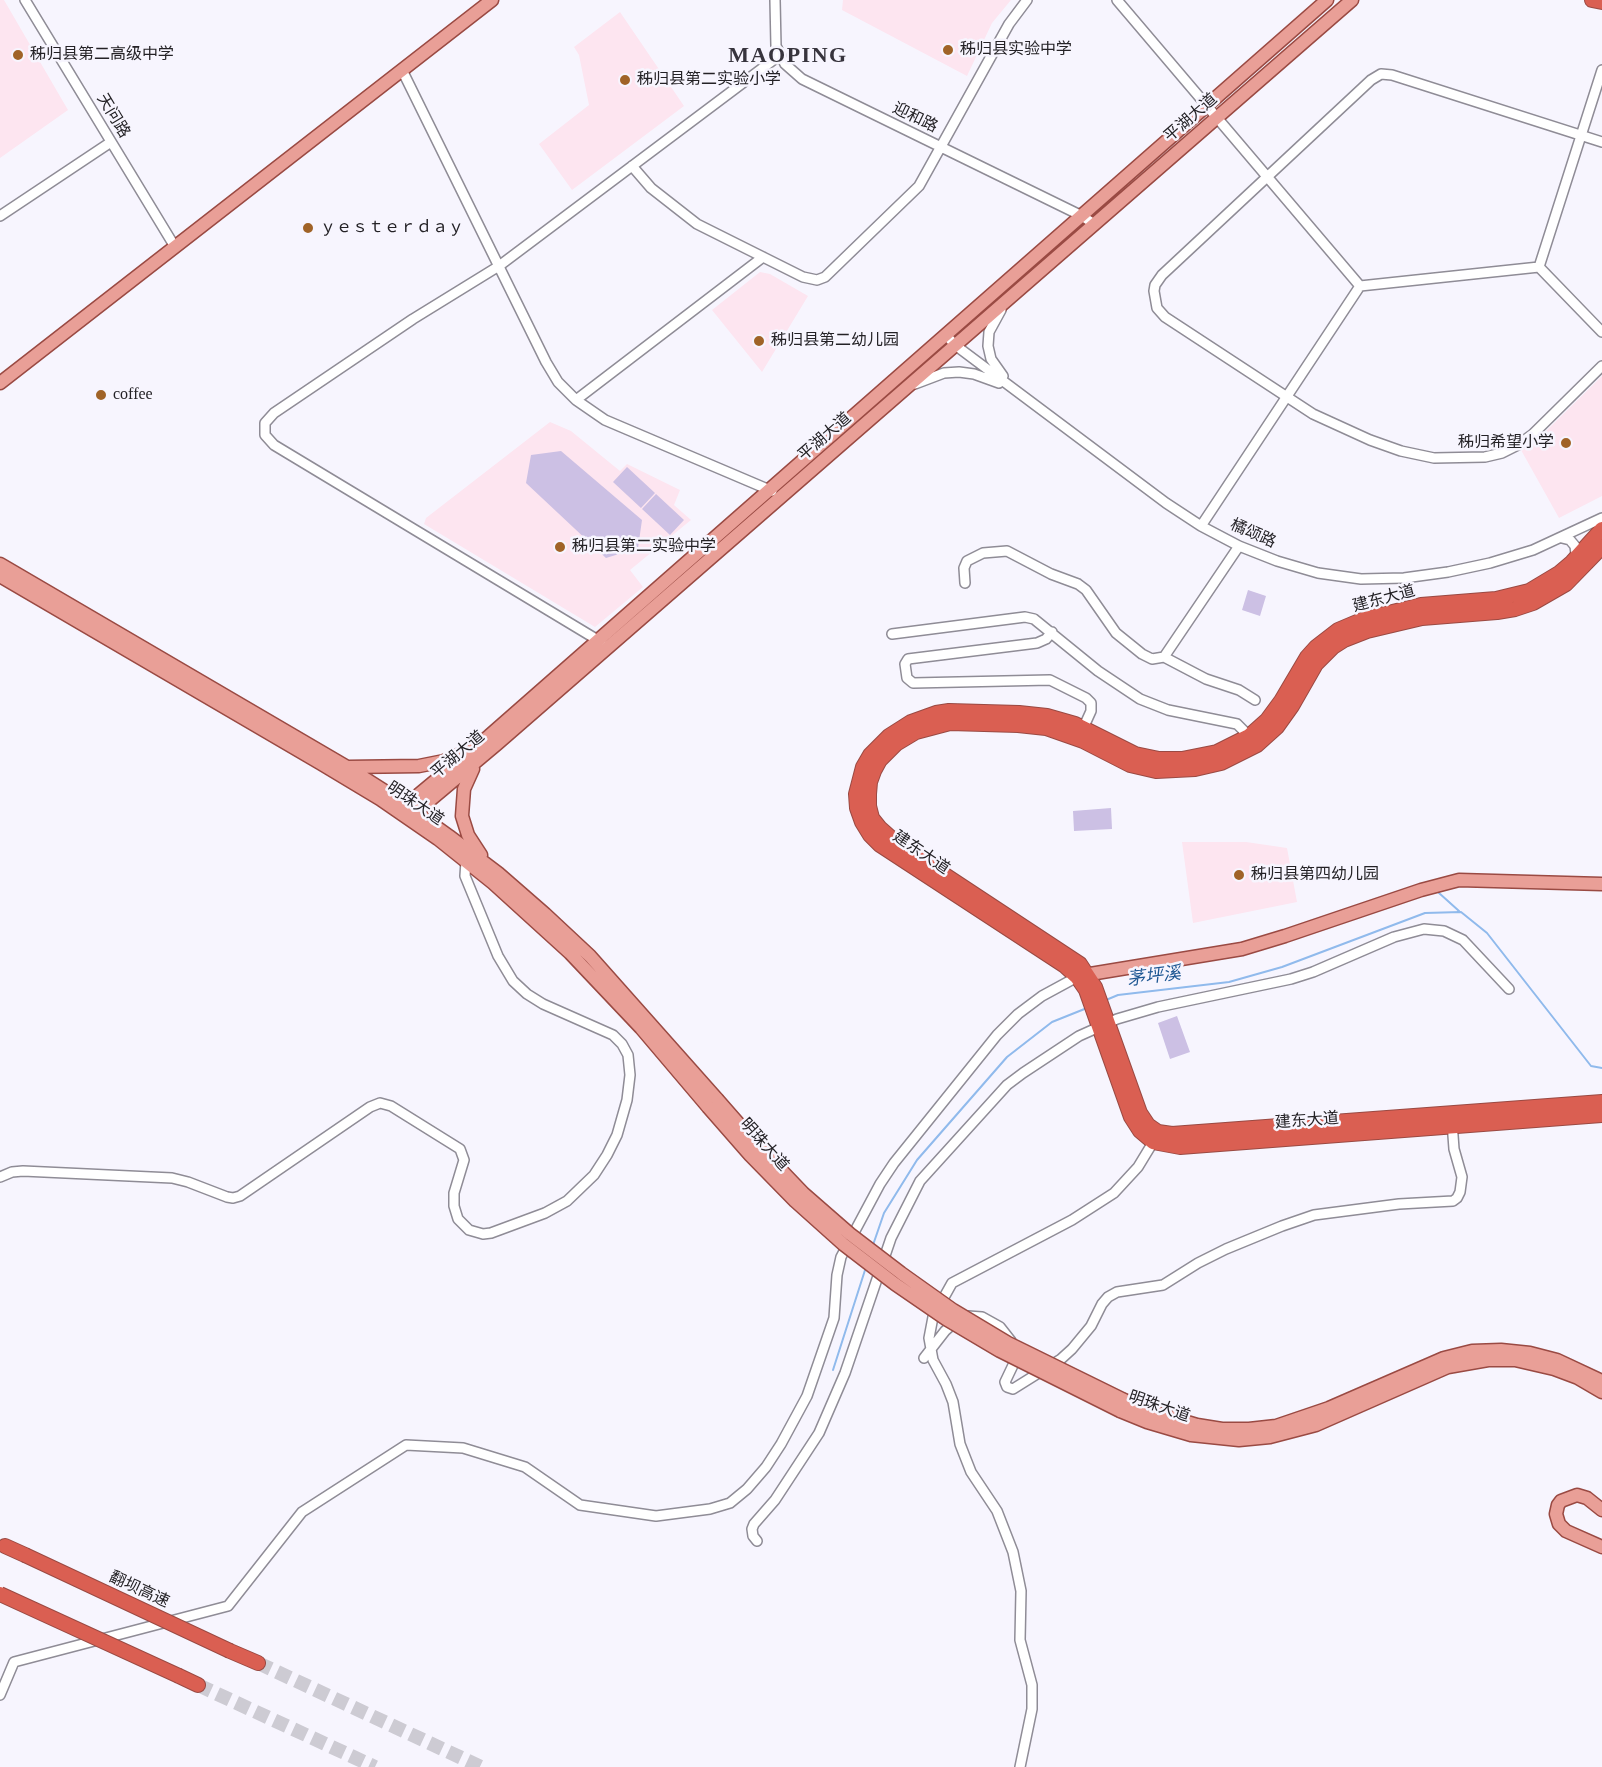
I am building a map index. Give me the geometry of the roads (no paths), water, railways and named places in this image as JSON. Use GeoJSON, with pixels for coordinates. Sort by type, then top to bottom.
{"type":"FeatureCollection","features":[{"type":"Feature","properties":{"kind":"highway"},"geometry":{"type":"LineString","coordinates":[[1592,0],[1602,2]]}},
{"type":"Feature","properties":{"kind":"highway","name":"建东大道"},"geometry":{"type":"LineString","coordinates":[[1253,740],[1275,711],[1307,657],[1316,646],[1338,630],[1364,620],[1421,605],[1512,596],[1544,584],[1572,562],[1602,529]]}},
{"type":"Feature","properties":{"kind":"highway","name":"建东大道"},"geometry":{"type":"LineString","coordinates":[[1602,547],[1566,584],[1533,603],[1497,612],[1422,618],[1367,631],[1344,640],[1333,647],[1316,664],[1286,717],[1272,732],[1253,740],[1221,763],[1169,772],[1143,769],[1130,765],[1080,733],[1018,725],[950,723],[927,728],[896,744],[880,760],[870,782],[869,806],[872,818],[898,844],[1072,957],[1086,982],[1140,1113],[1156,1137],[1452,1120],[1602,1115]]}},
{"type":"Feature","properties":{"kind":"highway","name":"建东大道"},"geometry":{"type":"LineString","coordinates":[[1452,1120],[1602,1102]]}},
{"type":"Feature","properties":{"kind":"highway","name":"翻坝高速"},"geometry":{"type":"LineString","coordinates":[[5,1546],[258,1663]]}},
{"type":"Feature","properties":{"kind":"highway"},"geometry":{"type":"LineString","coordinates":[[0,1594],[198,1685]]}},
{"type":"Feature","properties":{"kind":"main road"},"geometry":{"type":"LineString","coordinates":[[0,383],[492,0]]}},
{"type":"Feature","properties":{"kind":"main road","name":"平湖大道"},"geometry":{"type":"LineString","coordinates":[[603,644],[770,489],[1327,0]]}},
{"type":"Feature","properties":{"kind":"main road","name":"平湖大道"},"geometry":{"type":"LineString","coordinates":[[409,811],[603,644],[780,497],[1352,0]]}},
{"type":"Feature","properties":{"kind":"main road","name":"明珠大道"},"geometry":{"type":"LineString","coordinates":[[0,564],[347,767],[498,873],[590,956],[712,1103],[750,1155],[795,1202],[843,1244],[895,1284],[946,1319],[1000,1351],[1122,1406],[1161,1427],[1199,1437],[1239,1440],[1270,1437],[1324,1422],[1448,1367],[1488,1360],[1515,1360],[1547,1367],[1578,1378],[1602,1392]]}},
{"type":"Feature","properties":{"kind":"main road","name":"明珠大道"},"geometry":{"type":"LineString","coordinates":[[0,576],[313,759],[409,811],[545,929],[595,978],[712,1103]]}},
{"type":"Feature","properties":{"kind":"main road"},"geometry":{"type":"LineString","coordinates":[[347,767],[393,768],[431,764],[493,740]]}},
{"type":"Feature","properties":{"kind":"main road"},"geometry":{"type":"LineString","coordinates":[[493,740],[471,772],[464,789],[461,807],[464,826],[472,843],[498,873]]}},
{"type":"Feature","properties":{"kind":"main road"},"geometry":{"type":"LineString","coordinates":[[1086,982],[1242,948],[1285,936],[1421,890],[1459,880],[1602,884]]}},
{"type":"Feature","properties":{"kind":"main road","name":"明珠大道"},"geometry":{"type":"LineString","coordinates":[[1122,1406],[1222,1429],[1276,1426],[1329,1408],[1444,1358],[1472,1351],[1501,1350],[1530,1353],[1557,1360],[1602,1381]]}},
{"type":"Feature","properties":{"kind":"main road"},"geometry":{"type":"LineString","coordinates":[[1602,1510],[1587,1498],[1577,1496],[1562,1501],[1558,1505],[1556,1514],[1559,1524],[1566,1531],[1602,1547]]}},
{"type":"Feature","properties":{"kind":"street","name":"天问路"},"geometry":{"type":"LineString","coordinates":[[26,0],[175,247]]}},
{"type":"Feature","properties":{"kind":"street"},"geometry":{"type":"LineString","coordinates":[[603,644],[269,441],[265,435],[265,423],[274,413],[413,319],[499,266],[780,55],[775,36],[775,0]]}},
{"type":"Feature","properties":{"kind":"street"},"geometry":{"type":"LineString","coordinates":[[632,166],[651,188],[697,224],[810,280],[825,277],[912,194],[924,178],[1009,24],[1028,0]]}},
{"type":"Feature","properties":{"kind":"street"},"geometry":{"type":"LineString","coordinates":[[1117,0],[1360,286]]}},
{"type":"Feature","properties":{"kind":"street","name":"迎和路"},"geometry":{"type":"LineString","coordinates":[[780,55],[792,72],[808,83],[1082,216],[1094,224]]}},
{"type":"Feature","properties":{"kind":"street"},"geometry":{"type":"LineString","coordinates":[[402,70],[551,372],[576,400],[595,414],[616,425],[770,489],[780,497]]}},
{"type":"Feature","properties":{"kind":"street"},"geometry":{"type":"LineString","coordinates":[[1539,267],[1602,70]]}},
{"type":"Feature","properties":{"kind":"street"},"geometry":{"type":"LineString","coordinates":[[1602,142],[1392,75],[1381,74],[1371,80],[1162,275],[1154,291],[1157,308],[1165,317],[1286,398],[1341,428],[1401,451],[1434,458],[1485,457],[1502,453],[1518,445],[1533,434],[1602,366]]}},
{"type":"Feature","properties":{"kind":"street"},"geometry":{"type":"LineString","coordinates":[[0,216],[111,142]]}},
{"type":"Feature","properties":{"kind":"street"},"geometry":{"type":"LineString","coordinates":[[576,400],[763,257]]}},
{"type":"Feature","properties":{"kind":"street"},"geometry":{"type":"LineString","coordinates":[[1360,286],[1539,267]]}},
{"type":"Feature","properties":{"kind":"street"},"geometry":{"type":"LineString","coordinates":[[1539,267],[1602,332]]}},
{"type":"Feature","properties":{"kind":"street"},"geometry":{"type":"LineString","coordinates":[[1201,526],[1360,286]]}},
{"type":"Feature","properties":{"kind":"street"},"geometry":{"type":"LineString","coordinates":[[1015,293],[995,319],[989,332],[988,346],[997,370],[1017,391]]}},
{"type":"Feature","properties":{"kind":"street","name":"橘颂路"},"geometry":{"type":"LineString","coordinates":[[946,335],[955,345],[1166,503],[1201,526],[1239,546],[1277,561],[1318,573],[1361,579],[1448,572],[1490,563],[1533,550],[1602,518]]}},
{"type":"Feature","properties":{"kind":"street"},"geometry":{"type":"LineString","coordinates":[[907,387],[937,375],[959,372],[988,378],[1017,391]]}},
{"type":"Feature","properties":{"kind":"street"},"geometry":{"type":"LineString","coordinates":[[1562,538],[1570,540],[1575,546],[1576,554],[1572,562]]}},
{"type":"Feature","properties":{"kind":"street"},"geometry":{"type":"LineString","coordinates":[[1164,657],[1239,546]]}},
{"type":"Feature","properties":{"kind":"street"},"geometry":{"type":"LineString","coordinates":[[965,583],[964,568],[967,561],[984,553],[1007,551],[1051,574],[1078,584],[1092,597],[1116,633],[1133,648],[1152,659],[1164,657],[1206,679],[1239,690],[1255,700]]}},
{"type":"Feature","properties":{"kind":"street"},"geometry":{"type":"LineString","coordinates":[[892,634],[1025,617],[1034,619],[1098,671],[1140,699],[1168,710],[1232,722],[1241,727],[1253,740]]}},
{"type":"Feature","properties":{"kind":"street"},"geometry":{"type":"LineString","coordinates":[[1052,632],[1046,639],[1036,644],[909,659],[904,664],[907,678],[913,682],[1050,680],[1089,700],[1091,711],[1080,733]]}},
{"type":"Feature","properties":{"kind":"street"},"geometry":{"type":"LineString","coordinates":[[0,1177],[22,1171],[172,1178],[233,1198],[240,1196],[370,1107],[380,1103],[391,1106],[460,1149],[464,1160],[454,1193],[454,1206],[458,1219],[469,1230],[483,1234],[491,1233],[545,1213],[567,1201],[586,1185],[598,1170],[617,1135],[627,1100],[630,1075],[628,1055],[613,1035],[543,1004],[513,981],[498,956],[465,876],[466,861]]}},
{"type":"Feature","properties":{"kind":"street"},"geometry":{"type":"LineString","coordinates":[[757,1541],[753,1536],[754,1524],[775,1500],[819,1433],[845,1373],[891,1238],[920,1181],[1014,1079],[1102,1020],[1290,979],[1313,972],[1394,937],[1424,929],[1444,931],[1463,940],[1509,989]]}},
{"type":"Feature","properties":{"kind":"street"},"geometry":{"type":"LineString","coordinates":[[0,1695],[14,1662],[228,1606],[302,1512],[406,1445],[463,1448],[525,1467],[580,1505],[656,1516],[720,1506],[739,1496],[766,1467],[807,1396],[834,1318],[837,1275],[841,1257],[880,1184],[894,1163],[997,1035],[1036,1000],[1086,982]]}},
{"type":"Feature","properties":{"kind":"street"},"geometry":{"type":"LineString","coordinates":[[924,1358],[956,1321],[968,1316],[982,1317],[1000,1327],[1011,1341],[1015,1361],[1005,1382],[1010,1389],[1017,1388],[1072,1349],[1091,1326],[1102,1304],[1117,1292],[1163,1285],[1226,1249],[1314,1215],[1349,1209],[1448,1201],[1456,1198],[1460,1192],[1462,1177],[1454,1149],[1452,1120]]}},
{"type":"Feature","properties":{"kind":"street"},"geometry":{"type":"LineString","coordinates":[[1020,1767],[1032,1709],[1032,1685],[1020,1640],[1021,1591],[1013,1552],[997,1510],[971,1472],[960,1444],[953,1402],[933,1360],[929,1338],[933,1317],[952,1282],[1101,1203],[1138,1167],[1156,1137]]}},
{"type":"Feature","properties":{"kind":"waterway"},"geometry":{"type":"LineString","coordinates":[[1439,893],[1459,911]]}},
{"type":"Feature","properties":{"kind":"waterway","name":"茅坪溪"},"geometry":{"type":"LineString","coordinates":[[1106,1000],[1118,995],[1229,982],[1282,967],[1425,913],[1461,912],[1487,933],[1591,1066],[1602,1068]]}},
{"type":"Feature","properties":{"kind":"waterway","name":"茅坪溪"},"geometry":{"type":"LineString","coordinates":[[873,1245],[884,1213],[917,1160],[1007,1057],[1052,1022],[1087,1008]]}},
{"type":"Feature","properties":{"kind":"waterway","name":"茅坪溪"},"geometry":{"type":"LineString","coordinates":[[833,1370],[866,1267]]}},
{"type":"Feature","properties":{"kind":"tunnel"},"geometry":{"type":"LineString","coordinates":[[258,1663],[481,1767]]}},
{"type":"Feature","properties":{"kind":"tunnel"},"geometry":{"type":"LineString","coordinates":[[198,1685],[375,1767]]}},
{"type":"Feature","properties":{"kind":"place","name":"秭归县实验中学"},"geometry":{"type":"Point","coordinates":[948,50]}},
{"type":"Feature","properties":{"kind":"place","name":"秭归县第二高级中学"},"geometry":{"type":"Point","coordinates":[18,55]}},
{"type":"Feature","properties":{"kind":"place","name":"秭归县第二实验小学"},"geometry":{"type":"Point","coordinates":[625,80]}},
{"type":"Feature","properties":{"kind":"place","name":"ｙｅｓｔｅｒｄａｙ"},"geometry":{"type":"Point","coordinates":[308,228]}},
{"type":"Feature","properties":{"kind":"place","name":"秭归县第二幼儿园"},"geometry":{"type":"Point","coordinates":[759,341]}},
{"type":"Feature","properties":{"kind":"place","name":"coffee"},"geometry":{"type":"Point","coordinates":[101,395]}},
{"type":"Feature","properties":{"kind":"place","name":"秭归希望小学"},"geometry":{"type":"Point","coordinates":[1566,443]}},
{"type":"Feature","properties":{"kind":"place","name":"秭归县第二实验中学"},"geometry":{"type":"Point","coordinates":[560,547]}},
{"type":"Feature","properties":{"kind":"place","name":"秭归县第四幼儿园"},"geometry":{"type":"Point","coordinates":[1239,875]}},
{"type":"Feature","properties":{"kind":"district","name":"MAOPING"},"geometry":{"type":"Point","coordinates":[788,56]}}]}
